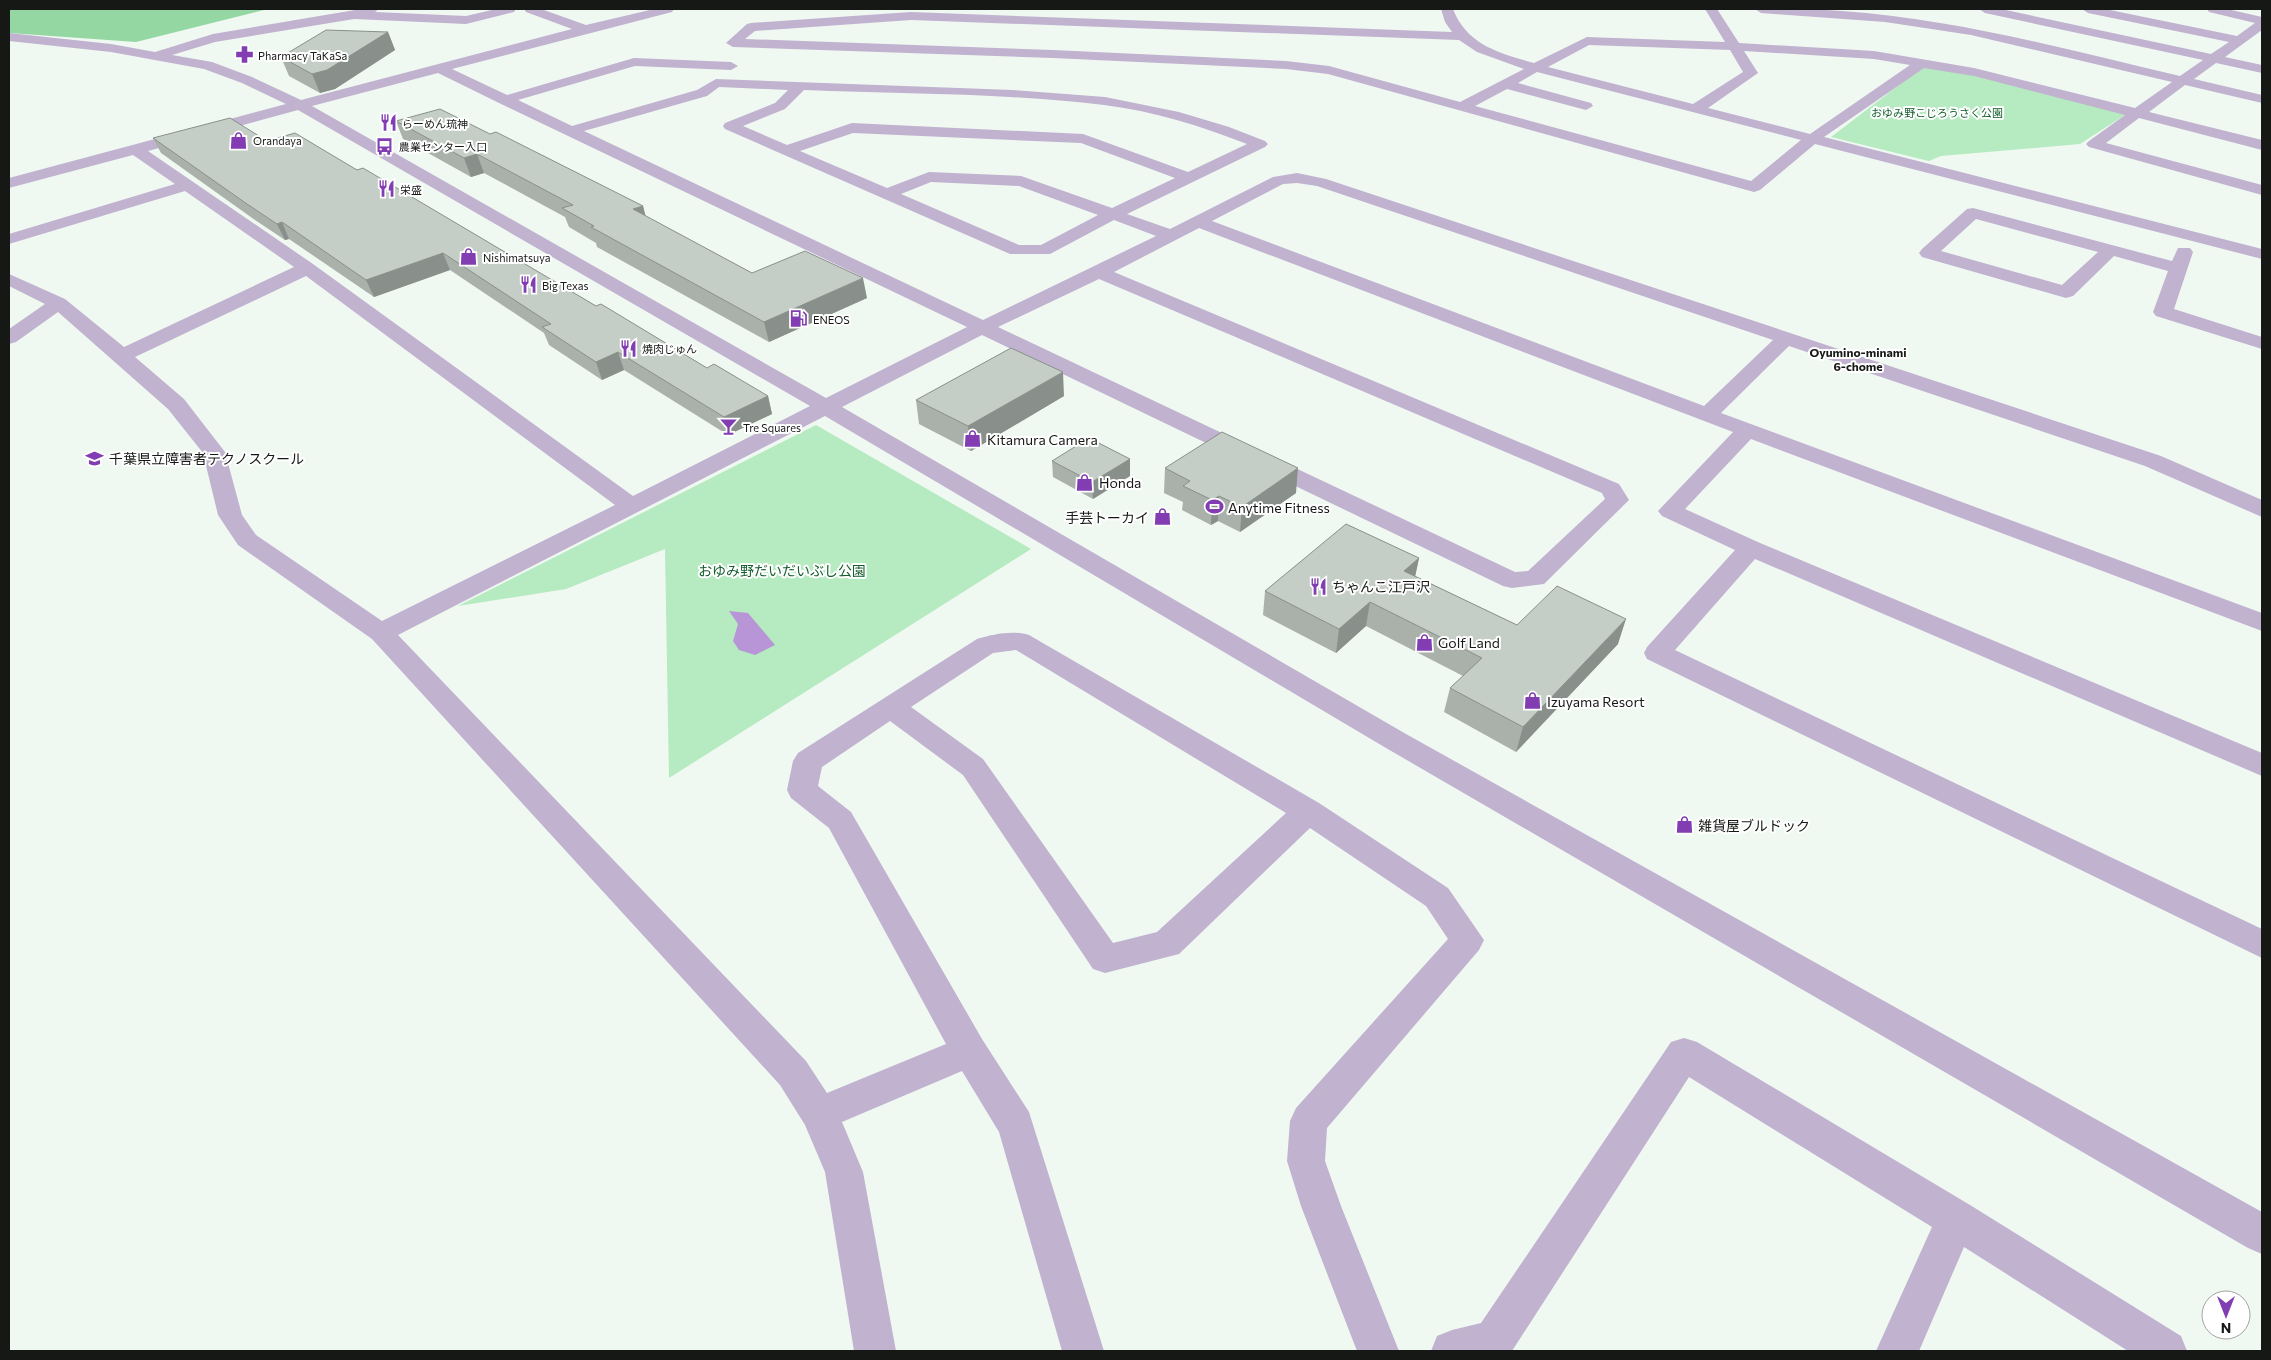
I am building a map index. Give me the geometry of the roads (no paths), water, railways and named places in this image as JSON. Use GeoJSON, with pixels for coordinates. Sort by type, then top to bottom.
{"type":"FeatureCollection","features":[{"type":"Feature","properties":{"kind":"street"},"geometry":{"type":"LineString","coordinates":[[157,56],[213,38],[354,15],[373,9]]}},
{"type":"Feature","properties":{"kind":"street"},"geometry":{"type":"LineString","coordinates":[[354,15],[466,20],[510,9]]}},
{"type":"Feature","properties":{"kind":"street"},"geometry":{"type":"LineString","coordinates":[[530,9],[585,29]]}},
{"type":"Feature","properties":{"kind":"street"},"geometry":{"type":"LineString","coordinates":[[9,183],[299,104],[668,9]]}},
{"type":"Feature","properties":{"kind":"street"},"geometry":{"type":"LineString","coordinates":[[1053,54],[1076,9]]}},
{"type":"Feature","properties":{"kind":"street"},"geometry":{"type":"LineString","coordinates":[[1447,9],[1453,26],[1461,36],[1489,52],[1536,68],[2262,254]]}},
{"type":"Feature","properties":{"kind":"street"},"geometry":{"type":"LineString","coordinates":[[1697,108],[1751,74],[1712,9]]}},
{"type":"Feature","properties":{"kind":"street"},"geometry":{"type":"LineString","coordinates":[[1761,9],[1860,16],[1971,31],[2262,99]]}},
{"type":"Feature","properties":{"kind":"street"},"geometry":{"type":"LineString","coordinates":[[1985,9],[2017,11],[2262,69]]}},
{"type":"Feature","properties":{"kind":"street"},"geometry":{"type":"LineString","coordinates":[[2088,9],[2239,40]]}},
{"type":"Feature","properties":{"kind":"street"},"geometry":{"type":"LineString","coordinates":[[2213,9],[2262,22]]}},
{"type":"Feature","properties":{"kind":"street"},"geometry":{"type":"LineString","coordinates":[[1461,36],[911,16],[751,27],[734,43],[1053,54],[1286,65],[1329,70],[1754,187],[1812,139],[1922,63]]}},
{"type":"Feature","properties":{"kind":"street"},"geometry":{"type":"LineString","coordinates":[[2262,22],[2094,144],[2262,190]]}},
{"type":"Feature","properties":{"kind":"street"},"geometry":{"type":"LineString","coordinates":[[9,37],[102,46],[207,65],[247,80],[299,104],[826,407],[1396,742],[2262,1234]]}},
{"type":"Feature","properties":{"kind":"street"},"geometry":{"type":"LineString","coordinates":[[1464,106],[1587,41],[1831,51],[1974,72],[2262,145]]}},
{"type":"Feature","properties":{"kind":"street"},"geometry":{"type":"LineString","coordinates":[[504,100],[634,62],[731,66],[716,83],[702,93],[573,130]]}},
{"type":"Feature","properties":{"kind":"street"},"geometry":{"type":"LineString","coordinates":[[439,68],[504,100],[573,130],[1512,580],[1536,578],[1618,500],[1611,489],[1099,272]]}},
{"type":"Feature","properties":{"kind":"street"},"geometry":{"type":"LineString","coordinates":[[716,83],[1013,94],[1105,101],[1174,115],[1224,130],[1260,144],[1113,214],[1044,250],[1016,250],[730,126],[780,106],[799,87]]}},
{"type":"Feature","properties":{"kind":"street"},"geometry":{"type":"LineString","coordinates":[[1506,84],[1586,106]]}},
{"type":"Feature","properties":{"kind":"street"},"geometry":{"type":"LineString","coordinates":[[788,150],[852,128],[1083,139],[1190,178]]}},
{"type":"Feature","properties":{"kind":"street"},"geometry":{"type":"LineString","coordinates":[[135,149],[307,268],[633,506]]}},
{"type":"Feature","properties":{"kind":"street"},"geometry":{"type":"LineString","coordinates":[[886,194],[929,177],[1021,181],[1170,235]]}},
{"type":"Feature","properties":{"kind":"street"},"geometry":{"type":"LineString","coordinates":[[381,633],[983,327],[1099,272],[1279,180],[1297,178],[1320,182],[2152,461],[2251,503],[2262,510]]}},
{"type":"Feature","properties":{"kind":"street"},"geometry":{"type":"LineString","coordinates":[[9,239],[189,185]]}},
{"type":"Feature","properties":{"kind":"street"},"geometry":{"type":"LineString","coordinates":[[2110,250],[2066,292],[1928,253],[1973,213],[2178,268]]}},
{"type":"Feature","properties":{"kind":"street"},"geometry":{"type":"LineString","coordinates":[[1197,221],[1707,415],[2262,622]]}},
{"type":"Feature","properties":{"kind":"street"},"geometry":{"type":"LineString","coordinates":[[2189,236],[2163,312],[2262,343]]}},
{"type":"Feature","properties":{"kind":"street"},"geometry":{"type":"LineString","coordinates":[[122,356],[307,268]]}},
{"type":"Feature","properties":{"kind":"street"},"geometry":{"type":"LineString","coordinates":[[9,279],[58,303],[176,404],[214,452],[230,515],[246,540],[381,633],[793,1073],[819,1114],[844,1172],[875,1351]]}},
{"type":"Feature","properties":{"kind":"street"},"geometry":{"type":"LineString","coordinates":[[9,338],[58,303]]}},
{"type":"Feature","properties":{"kind":"street"},"geometry":{"type":"LineString","coordinates":[[1707,415],[1785,339]]}},
{"type":"Feature","properties":{"kind":"street"},"geometry":{"type":"LineString","coordinates":[[1747,430],[1670,511],[1751,548],[2262,765]]}},
{"type":"Feature","properties":{"kind":"street"},"geometry":{"type":"LineString","coordinates":[[1751,548],[1657,653],[2262,944]]}},
{"type":"Feature","properties":{"kind":"street"},"geometry":{"type":"LineString","coordinates":[[1083,1351],[1016,1126],[968,1051],[840,820],[802,790],[808,761],[986,645],[1020,642],[1308,811],[1437,897],[1466,940],[1309,1121],[1306,1161],[1320,1206],[1378,1351]]}},
{"type":"Feature","properties":{"kind":"street"},"geometry":{"type":"LineString","coordinates":[[891,707],[973,766],[1105,959],[1167,944],[1308,811]]}},
{"type":"Feature","properties":{"kind":"street"},"geometry":{"type":"LineString","coordinates":[[819,1114],[968,1051]]}},
{"type":"Feature","properties":{"kind":"street"},"geometry":{"type":"LineString","coordinates":[[1452,1351],[1494,1341],[1684,1054],[2166,1351]]}},
{"type":"Feature","properties":{"kind":"street"},"geometry":{"type":"LineString","coordinates":[[1897,1351],[1956,1220]]}},
{"type":"Feature","properties":{"kind":"place","name":"Pharmacy TaKaSa"},"geometry":{"type":"Point","coordinates":[244,55]}},
{"type":"Feature","properties":{"kind":"place","name":"らーめん琉神"},"geometry":{"type":"Point","coordinates":[388,123]}},
{"type":"Feature","properties":{"kind":"place","name":"Orandaya"},"geometry":{"type":"Point","coordinates":[239,140]}},
{"type":"Feature","properties":{"kind":"place","name":"農業センター入口"},"geometry":{"type":"Point","coordinates":[385,146]}},
{"type":"Feature","properties":{"kind":"place","name":"栄盛"},"geometry":{"type":"Point","coordinates":[386,189]}},
{"type":"Feature","properties":{"kind":"place","name":"Nishimatsuya"},"geometry":{"type":"Point","coordinates":[469,257]}},
{"type":"Feature","properties":{"kind":"place","name":"Big Texas"},"geometry":{"type":"Point","coordinates":[528,285]}},
{"type":"Feature","properties":{"kind":"place","name":"ENEOS"},"geometry":{"type":"Point","coordinates":[799,319]}},
{"type":"Feature","properties":{"kind":"place","name":"焼肉じゅん"},"geometry":{"type":"Point","coordinates":[628,348]}},
{"type":"Feature","properties":{"kind":"place","name":"Tre Squares"},"geometry":{"type":"Point","coordinates":[729,427]}},
{"type":"Feature","properties":{"kind":"place","name":"Kitamura Camera"},"geometry":{"type":"Point","coordinates":[973,439]}},
{"type":"Feature","properties":{"kind":"place","name":"千葉県立障害者テクノスクール"},"geometry":{"type":"Point","coordinates":[95,458]}},
{"type":"Feature","properties":{"kind":"place","name":"Honda"},"geometry":{"type":"Point","coordinates":[1085,482]}},
{"type":"Feature","properties":{"kind":"place","name":"Anytime Fitness"},"geometry":{"type":"Point","coordinates":[1214,507]}},
{"type":"Feature","properties":{"kind":"place","name":"手芸トーカイ"},"geometry":{"type":"Point","coordinates":[1163,517]}},
{"type":"Feature","properties":{"kind":"place","name":"ちゃんこ江戸沢"},"geometry":{"type":"Point","coordinates":[1318,586]}},
{"type":"Feature","properties":{"kind":"place","name":"Golf Land"},"geometry":{"type":"Point","coordinates":[1424,642]}},
{"type":"Feature","properties":{"kind":"place","name":"Izuyama Resort"},"geometry":{"type":"Point","coordinates":[1533,701]}},
{"type":"Feature","properties":{"kind":"place","name":"雑貨屋ブルドック"},"geometry":{"type":"Point","coordinates":[1684,825]}},
{"type":"Feature","properties":{"kind":"district","name":"Oyumino-minami 6-chome"},"geometry":{"type":"Point","coordinates":[1858,359]}},
{"type":"Feature","properties":{"kind":"park label","name":"おゆみ野こじろうさく公園"},"geometry":{"type":"Point","coordinates":[1937,112]}},
{"type":"Feature","properties":{"kind":"park label","name":"おゆみ野だいだいぶし公園"},"geometry":{"type":"Point","coordinates":[782,570]}}]}
